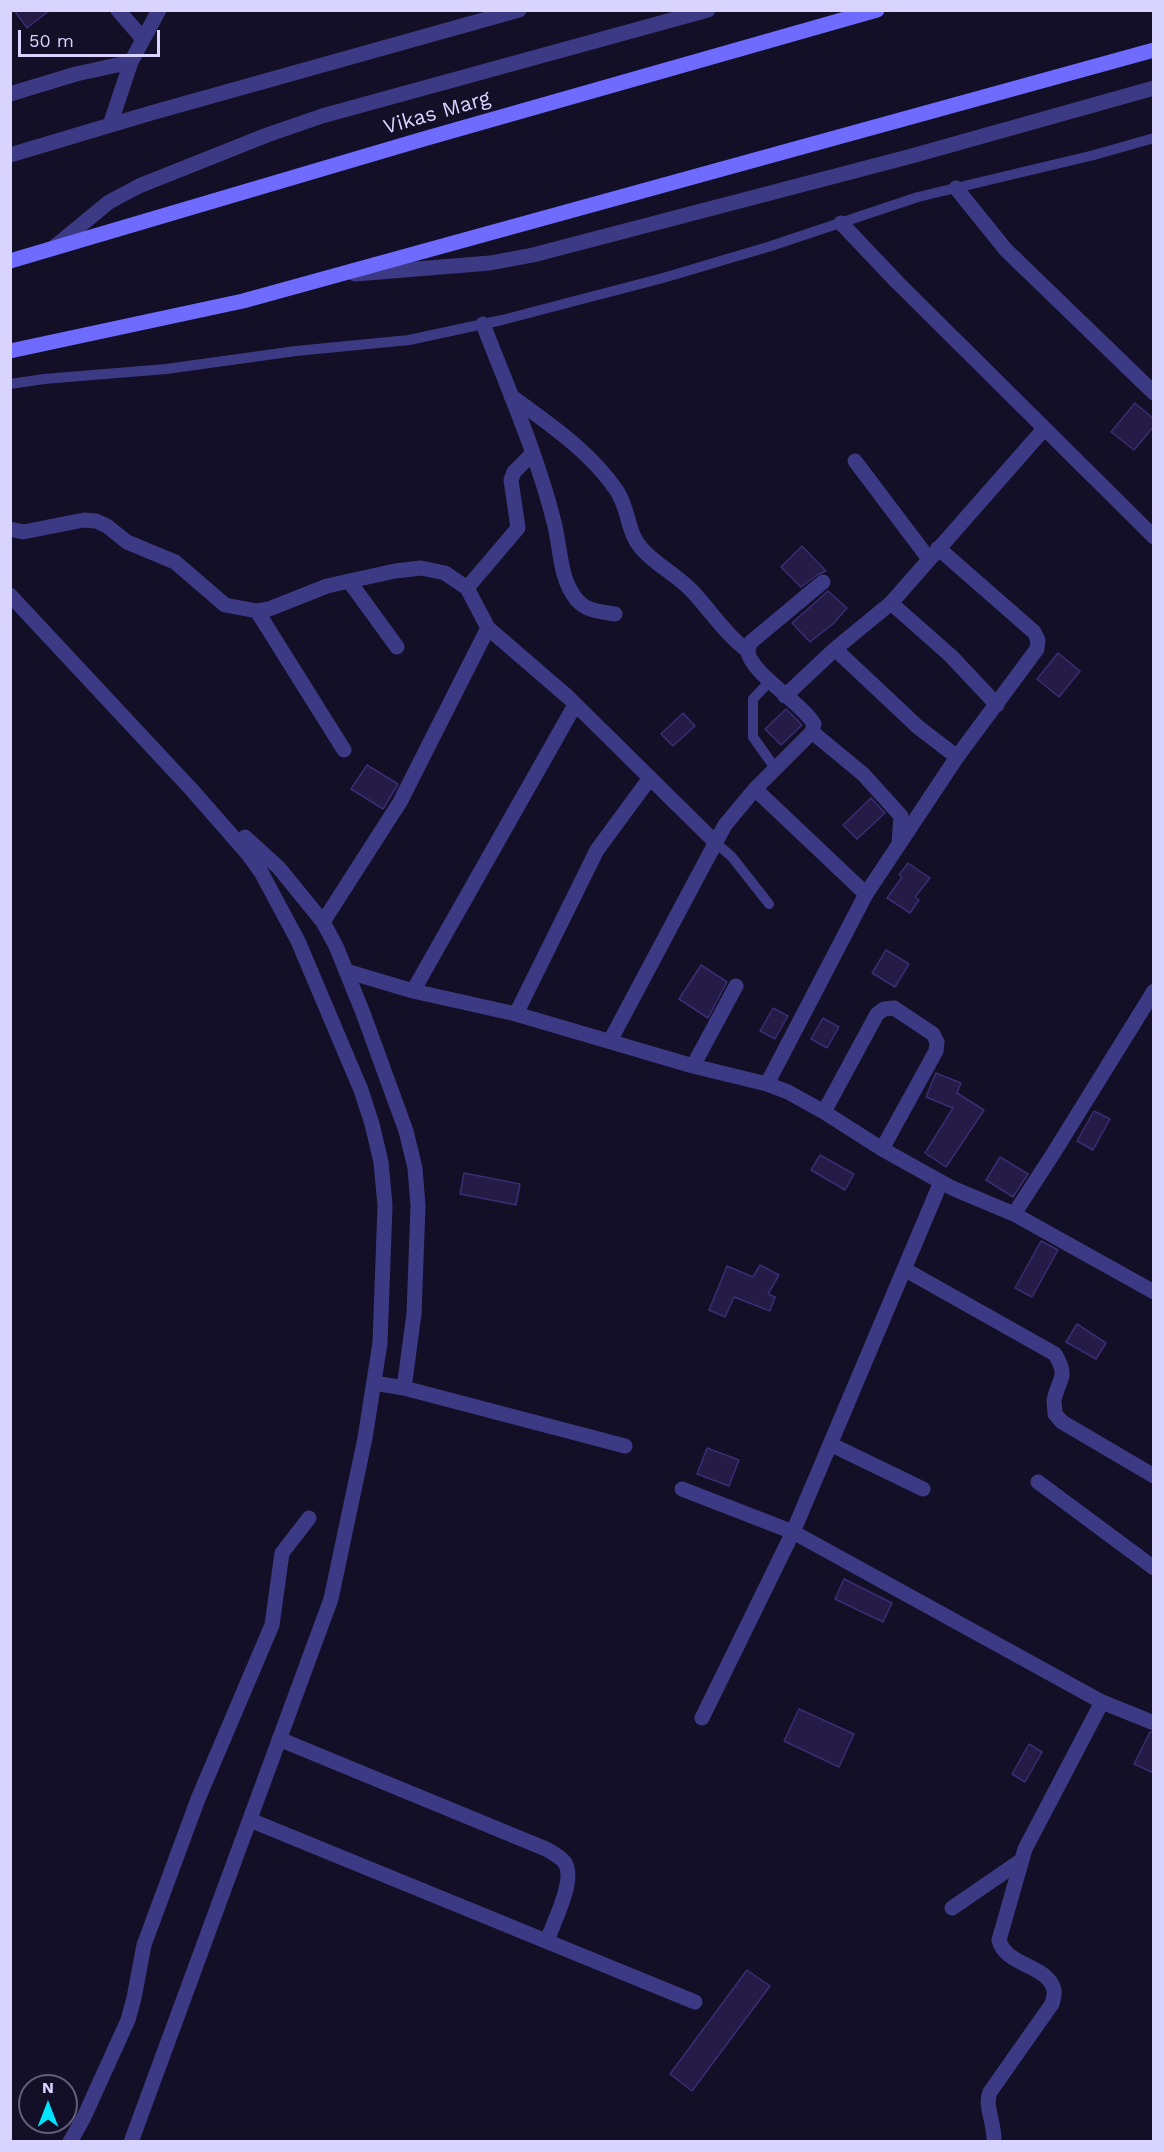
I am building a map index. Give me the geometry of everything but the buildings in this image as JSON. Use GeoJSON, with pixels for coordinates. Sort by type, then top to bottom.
{"type":"FeatureCollection","features":[{"type":"Feature","properties":{"kind":"main road","name":"Vikas Marg"},"geometry":{"type":"LineString","coordinates":[[10,261],[420,140],[877,10]]}},
{"type":"Feature","properties":{"kind":"main road"},"geometry":{"type":"LineString","coordinates":[[10,351],[243,301],[1154,50]]}},
{"type":"Feature","properties":{"kind":"street"},"geometry":{"type":"LineString","coordinates":[[118,10],[143,39]]}},
{"type":"Feature","properties":{"kind":"street"},"geometry":{"type":"LineString","coordinates":[[110,125],[131,62],[159,10]]}},
{"type":"Feature","properties":{"kind":"street"},"geometry":{"type":"LineString","coordinates":[[10,155],[519,10]]}},
{"type":"Feature","properties":{"kind":"street"},"geometry":{"type":"LineString","coordinates":[[53,248],[119,196],[267,135],[322,116],[708,10]]}},
{"type":"Feature","properties":{"kind":"street"},"geometry":{"type":"LineString","coordinates":[[10,94],[76,74],[131,62]]}},
{"type":"Feature","properties":{"kind":"street"},"geometry":{"type":"LineString","coordinates":[[334,276],[490,263],[533,255],[908,157],[1154,88]]}},
{"type":"Feature","properties":{"kind":"street"},"geometry":{"type":"LineString","coordinates":[[956,188],[1006,250],[1154,393]]}},
{"type":"Feature","properties":{"kind":"street"},"geometry":{"type":"LineString","coordinates":[[841,223],[897,282],[1154,537]]}},
{"type":"Feature","properties":{"kind":"street"},"geometry":{"type":"LineString","coordinates":[[483,324],[532,454],[554,522],[567,585],[578,602],[591,610],[615,614]]}},
{"type":"Feature","properties":{"kind":"street"},"geometry":{"type":"LineString","coordinates":[[511,396],[559,431],[598,467],[617,490],[626,507],[631,529],[641,549],[690,589],[721,625],[748,651],[752,663],[809,716],[814,724],[812,732],[755,789],[725,825],[610,1041]]}},
{"type":"Feature","properties":{"kind":"street"},"geometry":{"type":"LineString","coordinates":[[785,696],[835,649],[891,603],[1044,429]]}},
{"type":"Feature","properties":{"kind":"street"},"geometry":{"type":"LineString","coordinates":[[467,588],[518,528],[519,522],[511,480],[514,472],[532,454]]}},
{"type":"Feature","properties":{"kind":"street"},"geometry":{"type":"LineString","coordinates":[[767,1084],[866,894],[957,756],[1036,649],[1038,640],[1034,632],[933,553],[855,460]]}},
{"type":"Feature","properties":{"kind":"street"},"geometry":{"type":"LineString","coordinates":[[10,529],[23,532],[84,520],[96,521],[107,526],[127,543],[175,562],[225,605],[257,611],[269,609],[327,586],[349,581],[421,568],[445,573],[467,588],[488,628],[575,705],[715,842]]}},
{"type":"Feature","properties":{"kind":"street"},"geometry":{"type":"LineString","coordinates":[[349,581],[397,647]]}},
{"type":"Feature","properties":{"kind":"street"},"geometry":{"type":"LineString","coordinates":[[748,651],[751,642],[823,582]]}},
{"type":"Feature","properties":{"kind":"street"},"geometry":{"type":"LineString","coordinates":[[10,595],[191,789],[249,854],[261,872],[298,941],[361,1090],[381,1162],[384,1205],[380,1343],[365,1438],[331,1599],[131,2142]]}},
{"type":"Feature","properties":{"kind":"street"},"geometry":{"type":"LineString","coordinates":[[891,603],[951,656],[996,705]]}},
{"type":"Feature","properties":{"kind":"street"},"geometry":{"type":"LineString","coordinates":[[257,611],[344,750]]}},
{"type":"Feature","properties":{"kind":"street"},"geometry":{"type":"LineString","coordinates":[[323,922],[400,802],[488,628]]}},
{"type":"Feature","properties":{"kind":"street"},"geometry":{"type":"LineString","coordinates":[[835,649],[918,727],[957,756]]}},
{"type":"Feature","properties":{"kind":"street"},"geometry":{"type":"LineString","coordinates":[[413,991],[575,705]]}},
{"type":"Feature","properties":{"kind":"street"},"geometry":{"type":"LineString","coordinates":[[812,732],[863,774],[901,816],[899,844]]}},
{"type":"Feature","properties":{"kind":"street"},"geometry":{"type":"LineString","coordinates":[[516,1014],[597,850],[650,778]]}},
{"type":"Feature","properties":{"kind":"street"},"geometry":{"type":"LineString","coordinates":[[191,789],[279,868],[323,922],[363,1013],[402,1120],[415,1168],[418,1206],[414,1314],[404,1388]]}},
{"type":"Feature","properties":{"kind":"street"},"geometry":{"type":"LineString","coordinates":[[755,789],[866,894]]}},
{"type":"Feature","properties":{"kind":"street"},"geometry":{"type":"LineString","coordinates":[[346,971],[413,991],[516,1014],[693,1066],[767,1084],[788,1092],[941,1182],[1014,1214],[1154,1292]]}},
{"type":"Feature","properties":{"kind":"street"},"geometry":{"type":"LineString","coordinates":[[693,1066],[736,986]]}},
{"type":"Feature","properties":{"kind":"street"},"geometry":{"type":"LineString","coordinates":[[1014,1214],[1154,991]]}},
{"type":"Feature","properties":{"kind":"street"},"geometry":{"type":"LineString","coordinates":[[824,1112],[877,1014],[884,1009],[894,1008],[933,1034],[937,1042],[936,1051],[882,1149]]}},
{"type":"Feature","properties":{"kind":"street"},"geometry":{"type":"LineString","coordinates":[[702,1718],[793,1532],[941,1182]]}},
{"type":"Feature","properties":{"kind":"street"},"geometry":{"type":"LineString","coordinates":[[904,1269],[1056,1354],[1062,1366],[1062,1380],[1054,1400],[1055,1414],[1062,1422],[1154,1476]]}},
{"type":"Feature","properties":{"kind":"street"},"geometry":{"type":"LineString","coordinates":[[374,1383],[404,1388],[625,1446]]}},
{"type":"Feature","properties":{"kind":"street"},"geometry":{"type":"LineString","coordinates":[[830,1444],[922,1489]]}},
{"type":"Feature","properties":{"kind":"street"},"geometry":{"type":"LineString","coordinates":[[1038,1482],[1154,1568]]}},
{"type":"Feature","properties":{"kind":"street"},"geometry":{"type":"LineString","coordinates":[[682,1489],[793,1532],[1102,1702],[1154,1723]]}},
{"type":"Feature","properties":{"kind":"street"},"geometry":{"type":"LineString","coordinates":[[70,2142],[84,2117],[128,2020],[144,1945],[198,1799],[272,1625],[282,1553],[309,1518]]}},
{"type":"Feature","properties":{"kind":"street"},"geometry":{"type":"LineString","coordinates":[[994,2142],[995,2128],[987,2100],[990,2092],[1052,2004],[1054,1991],[1048,1978],[1005,1952],[999,1940],[1025,1849],[1102,1702]]}},
{"type":"Feature","properties":{"kind":"street"},"geometry":{"type":"LineString","coordinates":[[279,1739],[546,1849],[561,1858],[568,1870],[569,1882],[547,1941]]}},
{"type":"Feature","properties":{"kind":"street"},"geometry":{"type":"LineString","coordinates":[[250,1820],[695,2002]]}},
{"type":"Feature","properties":{"kind":"street"},"geometry":{"type":"LineString","coordinates":[[952,1908],[1022,1860]]}},
{"type":"Feature","properties":{"kind":"lane"},"geometry":{"type":"LineString","coordinates":[[10,384],[166,369],[296,351],[409,339],[483,324],[663,278],[771,246],[918,197],[1082,158],[1154,138]]}},
{"type":"Feature","properties":{"kind":"lane"},"geometry":{"type":"LineString","coordinates":[[770,681],[753,699],[753,737],[775,768]]}},
{"type":"Feature","properties":{"kind":"lane"},"geometry":{"type":"LineString","coordinates":[[715,842],[732,857],[769,904]]}}]}
